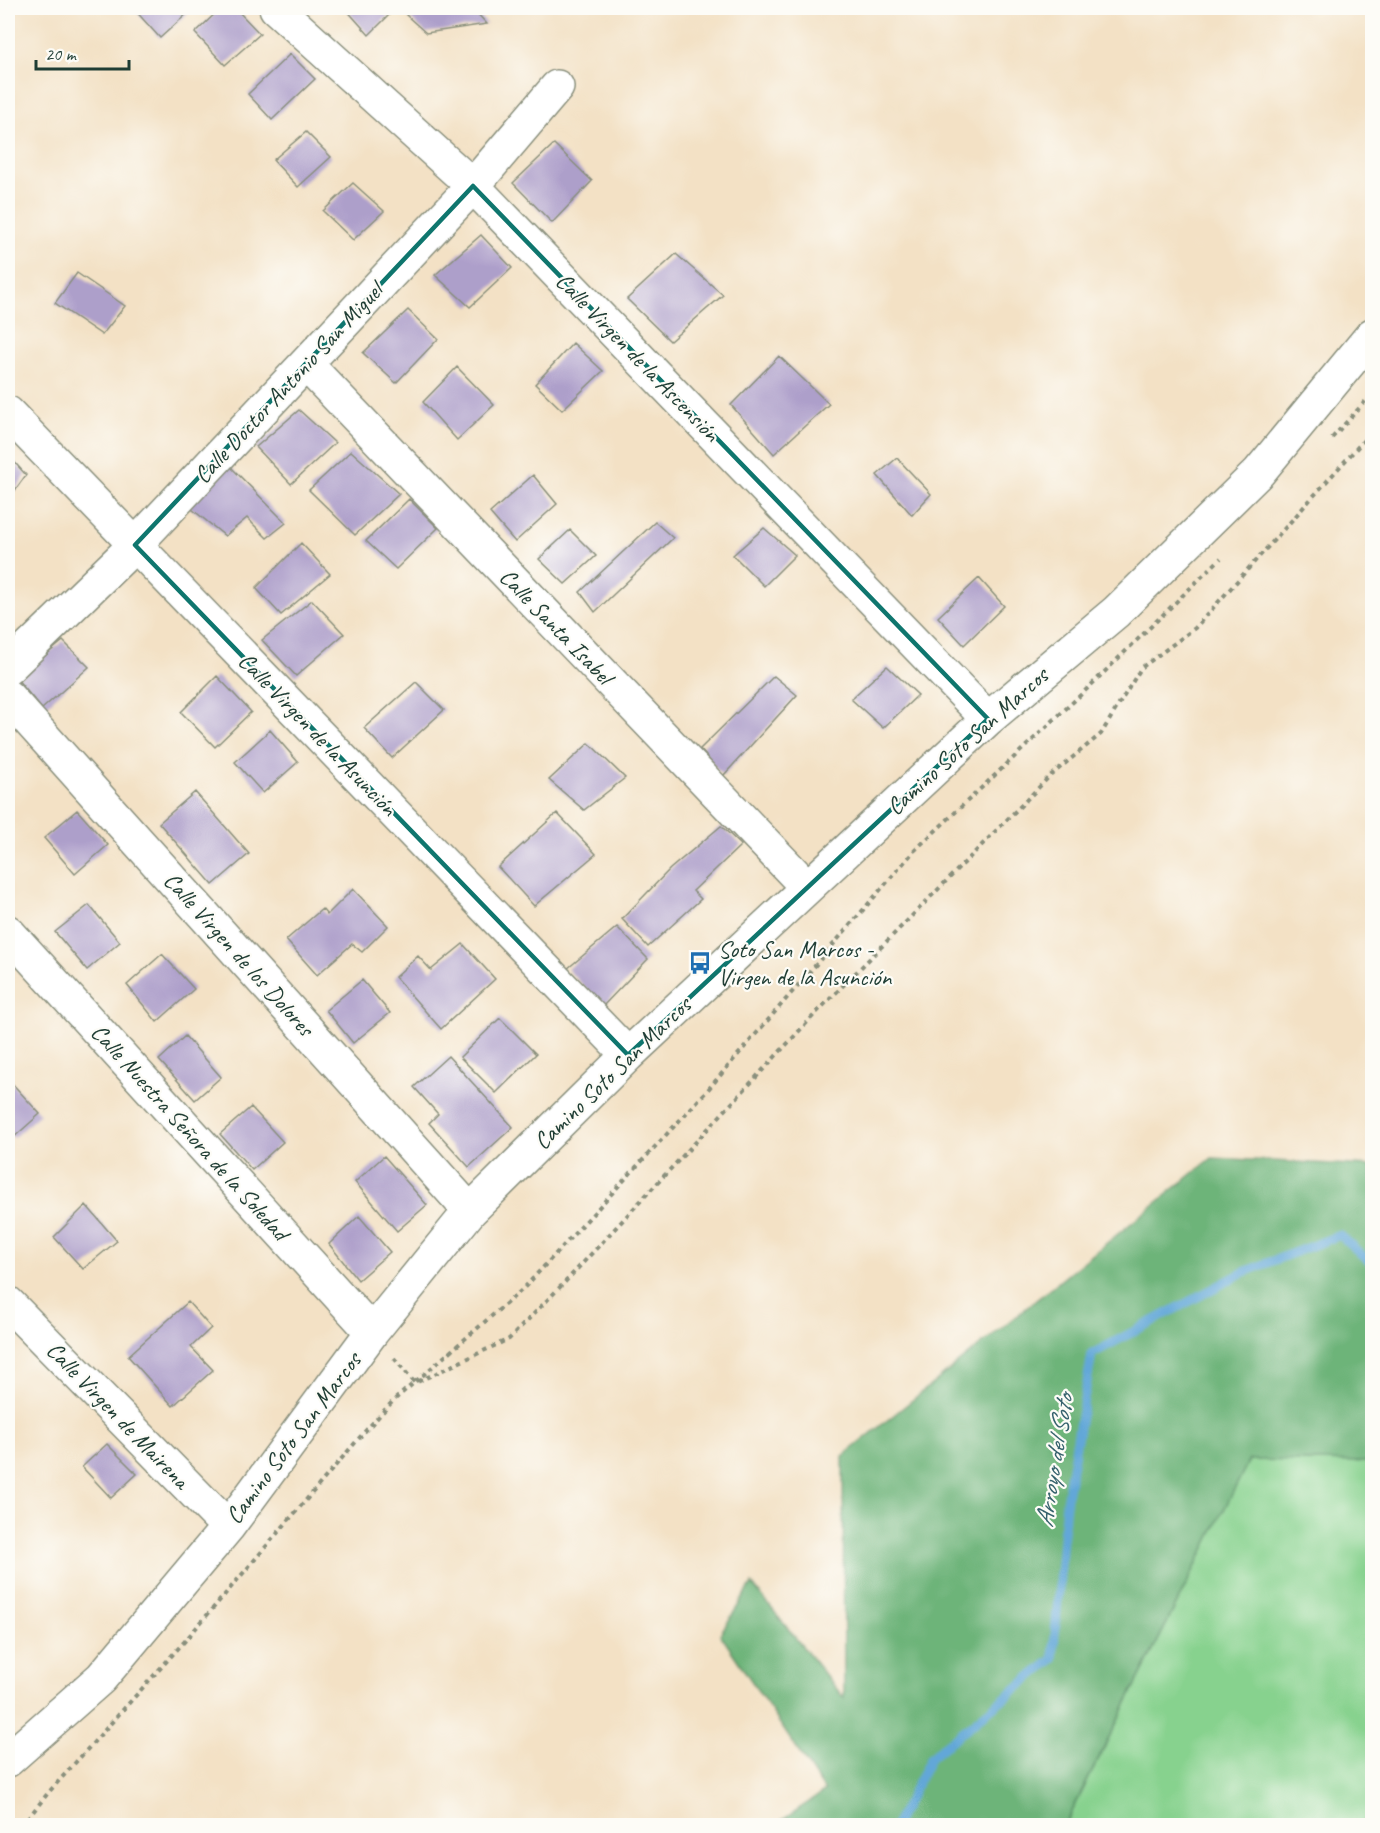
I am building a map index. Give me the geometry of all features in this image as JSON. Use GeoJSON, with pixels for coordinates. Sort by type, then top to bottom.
{"type":"FeatureCollection","features":[{"type":"Feature","properties":{"kind":"street","name":"Calle Virgen de la Ascensión"},"geometry":{"type":"LineString","coordinates":[[276,8],[473,186],[988,719]]}},
{"type":"Feature","properties":{"kind":"street","name":"Calle Doctor Antonio San Miguel"},"geometry":{"type":"LineString","coordinates":[[8,668],[135,545],[306,364],[473,186],[556,87]]}},
{"type":"Feature","properties":{"kind":"street","name":"Camino Soto San Marcos"},"geometry":{"type":"LineString","coordinates":[[8,1760],[101,1678],[228,1527],[372,1332],[470,1211],[628,1055],[988,719],[1116,612],[1259,472],[1372,335]]}},
{"type":"Feature","properties":{"kind":"street","name":"Calle Santa Isabel"},"geometry":{"type":"LineString","coordinates":[[306,364],[807,887]]}},
{"type":"Feature","properties":{"kind":"street","name":"Calle Virgen de la Asunción"},"geometry":{"type":"LineString","coordinates":[[8,413],[628,1055]]}},
{"type":"Feature","properties":{"kind":"street","name":"Calle Virgen de los Dolores"},"geometry":{"type":"LineString","coordinates":[[8,697],[470,1211]]}},
{"type":"Feature","properties":{"kind":"street","name":"Calle Nuestra Señora de la Soledad"},"geometry":{"type":"LineString","coordinates":[[8,932],[372,1332]]}},
{"type":"Feature","properties":{"kind":"street","name":"Calle Virgen de Mairena"},"geometry":{"type":"LineString","coordinates":[[8,1303],[228,1527]]}},
{"type":"Feature","properties":{"kind":"path"},"geometry":{"type":"LineString","coordinates":[[1329,442],[1372,394]]}},
{"type":"Feature","properties":{"kind":"path"},"geometry":{"type":"LineString","coordinates":[[415,1383],[509,1339],[816,1013],[1050,776],[1101,734],[1141,668],[1195,628],[1372,431]]}},
{"type":"Feature","properties":{"kind":"path"},"geometry":{"type":"LineString","coordinates":[[22,1826],[48,1793],[113,1723],[394,1400],[523,1289],[705,1093],[914,851],[1089,687],[1226,554]]}},
{"type":"Feature","properties":{"kind":"path"},"geometry":{"type":"LineString","coordinates":[[372,1332],[415,1383]]}},
{"type":"Feature","properties":{"kind":"path"},"geometry":{"type":"LineString","coordinates":[[1353,1826],[1372,1815]]}},
{"type":"Feature","properties":{"kind":"highlighted area"},"geometry":{"type":"Polygon","coordinates":[[[473,186],[988,719],[628,1055],[135,545],[473,186]]]}},
{"type":"Feature","properties":{"kind":"green space"},"geometry":{"type":"Polygon","coordinates":[[[1212,1158],[1372,1166],[1372,1462],[1249,1460],[1065,1825],[775,1825],[825,1791],[720,1634],[752,1584],[844,1698],[843,1456],[1212,1158]]]}},
{"type":"Feature","properties":{"kind":"green space"},"geometry":{"type":"Polygon","coordinates":[[[1249,1460],[1372,1462],[1372,1825],[1065,1826],[1249,1460]]]}},
{"type":"Feature","properties":{"kind":"building"},"geometry":{"type":"Polygon","coordinates":[[[133,8],[187,8],[190,11],[160,38],[133,8]]]}},
{"type":"Feature","properties":{"kind":"building"},"geometry":{"type":"Polygon","coordinates":[[[221,8],[235,8],[260,34],[225,65],[195,33],[221,8]]]}},
{"type":"Feature","properties":{"kind":"building"},"geometry":{"type":"Polygon","coordinates":[[[345,8],[396,8],[369,35],[345,8]]]}},
{"type":"Feature","properties":{"kind":"building"},"geometry":{"type":"Polygon","coordinates":[[[413,8],[472,8],[487,24],[426,33],[406,15],[413,8]]]}},
{"type":"Feature","properties":{"kind":"building"},"geometry":{"type":"Polygon","coordinates":[[[290,54],[315,79],[272,120],[248,94],[290,54]]]}},
{"type":"Feature","properties":{"kind":"building"},"geometry":{"type":"Polygon","coordinates":[[[306,132],[331,157],[298,187],[273,160],[306,132]]]}},
{"type":"Feature","properties":{"kind":"building"},"geometry":{"type":"Polygon","coordinates":[[[554,144],[592,181],[552,223],[513,183],[554,144]]]}},
{"type":"Feature","properties":{"kind":"building"},"geometry":{"type":"Polygon","coordinates":[[[353,183],[384,211],[353,240],[323,211],[353,183]]]}},
{"type":"Feature","properties":{"kind":"building"},"geometry":{"type":"Polygon","coordinates":[[[481,235],[512,268],[470,307],[435,275],[481,235]]]}},
{"type":"Feature","properties":{"kind":"building"},"geometry":{"type":"Polygon","coordinates":[[[676,254],[723,295],[670,341],[627,299],[676,254]]]}},
{"type":"Feature","properties":{"kind":"building"},"geometry":{"type":"Polygon","coordinates":[[[77,273],[125,306],[102,335],[55,303],[77,273]]]}},
{"type":"Feature","properties":{"kind":"building"},"geometry":{"type":"Polygon","coordinates":[[[408,310],[438,339],[396,383],[363,353],[408,310]]]}},
{"type":"Feature","properties":{"kind":"building"},"geometry":{"type":"Polygon","coordinates":[[[573,343],[603,371],[562,410],[535,384],[573,343]]]}},
{"type":"Feature","properties":{"kind":"building"},"geometry":{"type":"Polygon","coordinates":[[[779,356],[829,404],[774,454],[731,405],[779,356]]]}},
{"type":"Feature","properties":{"kind":"building"},"geometry":{"type":"Polygon","coordinates":[[[457,367],[494,405],[457,440],[423,402],[457,367]]]}},
{"type":"Feature","properties":{"kind":"building"},"geometry":{"type":"Polygon","coordinates":[[[299,410],[335,443],[291,484],[256,447],[299,410]]]}},
{"type":"Feature","properties":{"kind":"building"},"geometry":{"type":"Polygon","coordinates":[[[351,451],[399,494],[355,535],[309,490],[351,451]]]}},
{"type":"Feature","properties":{"kind":"building"},"geometry":{"type":"Polygon","coordinates":[[[8,455],[26,475],[8,500],[8,455]]]}},
{"type":"Feature","properties":{"kind":"building"},"geometry":{"type":"Polygon","coordinates":[[[897,458],[931,494],[912,515],[877,475],[897,458]]]}},
{"type":"Feature","properties":{"kind":"building"},"geometry":{"type":"Polygon","coordinates":[[[228,464],[286,523],[267,538],[247,518],[225,536],[187,505],[228,464]]]}},
{"type":"Feature","properties":{"kind":"building"},"geometry":{"type":"Polygon","coordinates":[[[533,475],[557,504],[515,542],[490,513],[533,475]]]}},
{"type":"Feature","properties":{"kind":"building"},"geometry":{"type":"Polygon","coordinates":[[[409,499],[438,528],[396,569],[366,541],[409,499]]]}},
{"type":"Feature","properties":{"kind":"building"},"geometry":{"type":"Polygon","coordinates":[[[655,522],[673,538],[595,612],[580,592],[655,522]]]}},
{"type":"Feature","properties":{"kind":"building"},"geometry":{"type":"Polygon","coordinates":[[[764,528],[795,555],[764,586],[733,555],[764,528]]]}},
{"type":"Feature","properties":{"kind":"building"},"geometry":{"type":"Polygon","coordinates":[[[570,530],[596,556],[565,584],[539,559],[570,530]]]}},
{"type":"Feature","properties":{"kind":"building"},"geometry":{"type":"Polygon","coordinates":[[[301,543],[330,574],[281,615],[256,588],[301,543]]]}},
{"type":"Feature","properties":{"kind":"building"},"geometry":{"type":"Polygon","coordinates":[[[979,578],[1004,606],[964,645],[938,617],[979,578]]]}},
{"type":"Feature","properties":{"kind":"building"},"geometry":{"type":"Polygon","coordinates":[[[312,600],[344,634],[296,676],[262,640],[312,600]]]}},
{"type":"Feature","properties":{"kind":"building"},"geometry":{"type":"Polygon","coordinates":[[[63,641],[89,667],[42,709],[17,679],[63,641]]]}},
{"type":"Feature","properties":{"kind":"building"},"geometry":{"type":"Polygon","coordinates":[[[887,666],[918,695],[883,728],[851,699],[887,666]]]}},
{"type":"Feature","properties":{"kind":"building"},"geometry":{"type":"Polygon","coordinates":[[[217,676],[251,712],[215,747],[181,712],[217,676]]]}},
{"type":"Feature","properties":{"kind":"building"},"geometry":{"type":"Polygon","coordinates":[[[774,676],[797,695],[723,776],[700,749],[774,676]]]}},
{"type":"Feature","properties":{"kind":"building"},"geometry":{"type":"Polygon","coordinates":[[[416,682],[444,710],[392,758],[364,728],[416,682]]]}},
{"type":"Feature","properties":{"kind":"building"},"geometry":{"type":"Polygon","coordinates":[[[270,730],[298,762],[263,793],[235,762],[270,730]]]}},
{"type":"Feature","properties":{"kind":"building"},"geometry":{"type":"Polygon","coordinates":[[[589,743],[625,778],[584,810],[549,780],[589,743]]]}},
{"type":"Feature","properties":{"kind":"building"},"geometry":{"type":"Polygon","coordinates":[[[195,792],[249,854],[213,885],[159,823],[195,792]]]}},
{"type":"Feature","properties":{"kind":"building"},"geometry":{"type":"Polygon","coordinates":[[[77,810],[108,845],[75,874],[44,838],[77,810]]]}},
{"type":"Feature","properties":{"kind":"building"},"geometry":{"type":"Polygon","coordinates":[[[557,813],[596,854],[534,906],[498,867],[557,813]]]}},
{"type":"Feature","properties":{"kind":"building"},"geometry":{"type":"Polygon","coordinates":[[[721,826],[741,845],[693,891],[701,899],[648,947],[622,919],[670,869],[721,826]]]}},
{"type":"Feature","properties":{"kind":"building"},"geometry":{"type":"Polygon","coordinates":[[[353,889],[388,926],[362,952],[352,944],[317,975],[286,940],[322,909],[327,915],[353,889]]]}},
{"type":"Feature","properties":{"kind":"building"},"geometry":{"type":"Polygon","coordinates":[[[89,905],[120,942],[87,970],[55,932],[89,905]]]}},
{"type":"Feature","properties":{"kind":"building"},"geometry":{"type":"Polygon","coordinates":[[[617,927],[648,959],[603,1006],[567,969],[617,927]]]}},
{"type":"Feature","properties":{"kind":"building"},"geometry":{"type":"Polygon","coordinates":[[[463,944],[495,979],[441,1029],[395,977],[418,956],[431,970],[463,944]]]}},
{"type":"Feature","properties":{"kind":"building"},"geometry":{"type":"Polygon","coordinates":[[[162,954],[194,989],[157,1022],[127,985],[162,954]]]}},
{"type":"Feature","properties":{"kind":"building"},"geometry":{"type":"Polygon","coordinates":[[[362,980],[390,1013],[353,1043],[326,1010],[362,980]]]}},
{"type":"Feature","properties":{"kind":"building"},"geometry":{"type":"Polygon","coordinates":[[[500,1018],[536,1054],[496,1093],[460,1057],[500,1018]]]}},
{"type":"Feature","properties":{"kind":"building"},"geometry":{"type":"Polygon","coordinates":[[[185,1036],[221,1077],[195,1100],[159,1060],[185,1036]]]}},
{"type":"Feature","properties":{"kind":"building"},"geometry":{"type":"Polygon","coordinates":[[[448,1056],[513,1127],[469,1167],[429,1123],[438,1114],[414,1087],[448,1056]]]}},
{"type":"Feature","properties":{"kind":"building"},"geometry":{"type":"Polygon","coordinates":[[[8,1079],[40,1114],[13,1138],[8,1132],[8,1079]]]}},
{"type":"Feature","properties":{"kind":"building"},"geometry":{"type":"Polygon","coordinates":[[[251,1107],[283,1142],[252,1170],[220,1134],[251,1107]]]}},
{"type":"Feature","properties":{"kind":"building"},"geometry":{"type":"Polygon","coordinates":[[[384,1156],[427,1205],[397,1231],[355,1182],[384,1156]]]}},
{"type":"Feature","properties":{"kind":"building"},"geometry":{"type":"Polygon","coordinates":[[[86,1205],[117,1241],[83,1269],[54,1237],[86,1205]]]}},
{"type":"Feature","properties":{"kind":"building"},"geometry":{"type":"Polygon","coordinates":[[[359,1216],[390,1252],[358,1280],[329,1244],[359,1216]]]}},
{"type":"Feature","properties":{"kind":"building"},"geometry":{"type":"Polygon","coordinates":[[[188,1302],[211,1328],[191,1347],[213,1370],[173,1406],[128,1356],[188,1302]]]}},
{"type":"Feature","properties":{"kind":"building"},"geometry":{"type":"Polygon","coordinates":[[[107,1444],[137,1474],[111,1498],[82,1467],[107,1444]]]}},
{"type":"Feature","properties":{"kind":"waterway","name":"Arroyo del Soto"},"geometry":{"type":"LineString","coordinates":[[895,1826],[931,1757],[1053,1659],[1066,1502],[1092,1354],[1244,1272],[1340,1235],[1372,1264]]}},
{"type":"Feature","properties":{"kind":"place","name":"Soto San Marcos - Virgen de la Asunción"},"geometry":{"type":"Point","coordinates":[700,963]}}]}
